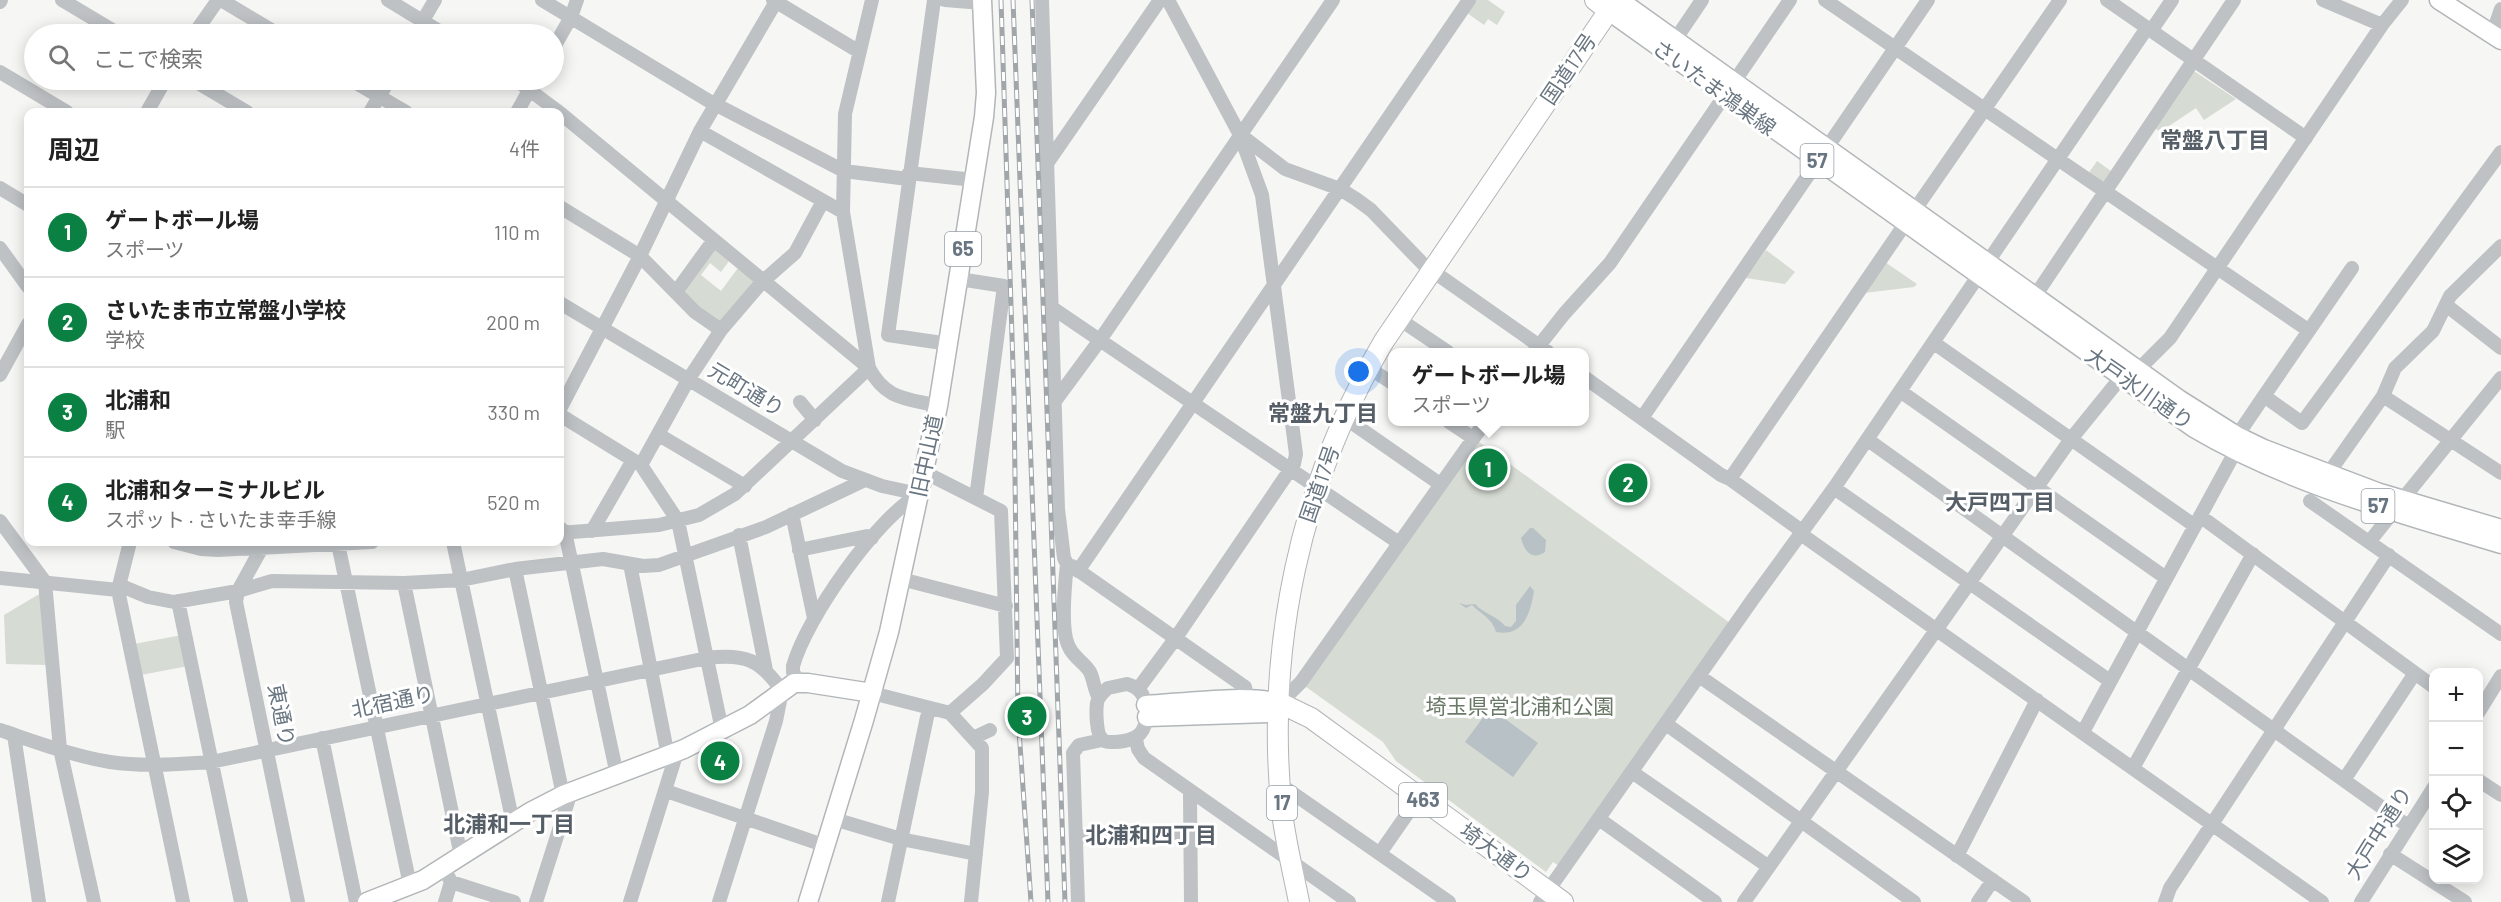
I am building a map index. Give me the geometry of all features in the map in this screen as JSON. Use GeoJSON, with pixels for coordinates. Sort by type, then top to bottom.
{"type":"FeatureCollection","features":[{"type":"Feature","properties":{"kind":"highway","name":"国道17号"},"geometry":{"type":"LineString","coordinates":[[1299,902],[1282,811],[1281,655],[1288,600],[1317,487],[1345,418],[1369,368],[1399,319],[1610,3]]}},
{"type":"Feature","properties":{"kind":"highway","name":"埼大通り"},"geometry":{"type":"LineString","coordinates":[[1280,703],[1311,718],[1551,898]]}},
{"type":"Feature","properties":{"kind":"main road"},"geometry":{"type":"LineString","coordinates":[[2439,0],[2496,38]]}},
{"type":"Feature","properties":{"kind":"main road","name":"旧中山道"},"geometry":{"type":"LineString","coordinates":[[808,902],[872,693],[901,579],[938,406],[985,106],[982,1]]}},
{"type":"Feature","properties":{"kind":"main road","name":"さいたま鴻巣線"},"geometry":{"type":"LineString","coordinates":[[1610,3],[1675,40],[1730,89]]}},
{"type":"Feature","properties":{"kind":"main road","name":"さいたま鴻巣線"},"geometry":{"type":"LineString","coordinates":[[1610,3],[2030,303]]}},
{"type":"Feature","properties":{"kind":"main road","name":"大戸氷川通り"},"geometry":{"type":"LineString","coordinates":[[2030,303],[2132,374],[2194,428],[2260,456]]}},
{"type":"Feature","properties":{"kind":"main road","name":"57"},"geometry":{"type":"LineString","coordinates":[[2260,456],[2328,474],[2398,506],[2501,544]]}},
{"type":"Feature","properties":{"kind":"main road","name":"57"},"geometry":{"type":"LineString","coordinates":[[2260,456],[2309,483],[2501,529]]}},
{"type":"Feature","properties":{"kind":"main road"},"geometry":{"type":"LineString","coordinates":[[367,902],[410,885],[448,875],[461,856],[513,823],[567,794],[673,754],[722,730],[799,682],[872,693]]}},
{"type":"Feature","properties":{"kind":"main road"},"geometry":{"type":"LineString","coordinates":[[1143,704],[1248,700],[1268,700],[1280,703]]}},
{"type":"Feature","properties":{"kind":"main road"},"geometry":{"type":"LineString","coordinates":[[1143,704],[1268,713],[1280,703]]}},
{"type":"Feature","properties":{"kind":"street"},"geometry":{"type":"LineString","coordinates":[[62,0],[102,24]]}},
{"type":"Feature","properties":{"kind":"street"},"geometry":{"type":"LineString","coordinates":[[201,24],[219,0],[261,24]]}},
{"type":"Feature","properties":{"kind":"street"},"geometry":{"type":"LineString","coordinates":[[388,0],[428,24]]}},
{"type":"Feature","properties":{"kind":"street"},"geometry":{"type":"LineString","coordinates":[[421,24],[435,0]]}},
{"type":"Feature","properties":{"kind":"street"},"geometry":{"type":"LineString","coordinates":[[542,0],[715,104],[844,171],[974,180]]}},
{"type":"Feature","properties":{"kind":"street"},"geometry":{"type":"LineString","coordinates":[[564,30],[577,0]]}},
{"type":"Feature","properties":{"kind":"street"},"geometry":{"type":"LineString","coordinates":[[564,401],[640,256],[700,131],[775,0],[858,51]]}},
{"type":"Feature","properties":{"kind":"street"},"geometry":{"type":"LineString","coordinates":[[872,0],[858,51],[845,114],[843,212],[869,368],[876,381],[890,394],[938,406]]}},
{"type":"Feature","properties":{"kind":"street"},"geometry":{"type":"LineString","coordinates":[[934,0],[888,335],[949,344]]}},
{"type":"Feature","properties":{"kind":"street"},"geometry":{"type":"LineString","coordinates":[[945,0],[982,1]]}},
{"type":"Feature","properties":{"kind":"street"},"geometry":{"type":"LineString","coordinates":[[1042,0],[1058,509],[1064,558],[1073,567],[1245,687],[1248,700]]}},
{"type":"Feature","properties":{"kind":"street"},"geometry":{"type":"LineString","coordinates":[[1048,162],[1160,0]]}},
{"type":"Feature","properties":{"kind":"street"},"geometry":{"type":"LineString","coordinates":[[1078,902],[1074,753],[1079,745],[1102,740],[1130,742],[1136,739],[1145,726],[1143,704],[1175,639],[1296,459],[1296,440],[1262,195],[1240,135],[1168,0]]}},
{"type":"Feature","properties":{"kind":"street"},"geometry":{"type":"LineString","coordinates":[[1055,401],[1100,340],[1333,0]]}},
{"type":"Feature","properties":{"kind":"street"},"geometry":{"type":"LineString","coordinates":[[1099,698],[1093,688],[1091,673],[1067,643],[1064,587],[1073,567],[1193,403],[1469,0]]}},
{"type":"Feature","properties":{"kind":"street"},"geometry":{"type":"LineString","coordinates":[[1675,40],[1702,0]]}},
{"type":"Feature","properties":{"kind":"street"},"geometry":{"type":"LineString","coordinates":[[1542,348],[1610,263],[1790,0]]}},
{"type":"Feature","properties":{"kind":"street"},"geometry":{"type":"LineString","coordinates":[[1825,0],[2308,330]]}},
{"type":"Feature","properties":{"kind":"street"},"geometry":{"type":"LineString","coordinates":[[1642,418],[1928,0]]}},
{"type":"Feature","properties":{"kind":"street"},"geometry":{"type":"LineString","coordinates":[[1730,479],[2060,0]]}},
{"type":"Feature","properties":{"kind":"street"},"geometry":{"type":"LineString","coordinates":[[2106,0],[2306,138]]}},
{"type":"Feature","properties":{"kind":"street"},"geometry":{"type":"LineString","coordinates":[[1551,898],[1599,819],[1868,440],[2058,159],[2172,0]]}},
{"type":"Feature","properties":{"kind":"street"},"geometry":{"type":"LineString","coordinates":[[2030,303],[2234,0]]}},
{"type":"Feature","properties":{"kind":"street"},"geometry":{"type":"LineString","coordinates":[[2323,0],[2382,25]]}},
{"type":"Feature","properties":{"kind":"street"},"geometry":{"type":"LineString","coordinates":[[1744,902],[2071,439],[2114,387],[2132,374],[2170,338],[2382,25],[2402,0]]}},
{"type":"Feature","properties":{"kind":"street"},"geometry":{"type":"LineString","coordinates":[[2496,38],[2501,9]]}},
{"type":"Feature","properties":{"kind":"street"},"geometry":{"type":"LineString","coordinates":[[0,72],[24,86]]}},
{"type":"Feature","properties":{"kind":"street"},"geometry":{"type":"LineString","coordinates":[[30,90],[60,108]]}},
{"type":"Feature","properties":{"kind":"street"},"geometry":{"type":"LineString","coordinates":[[149,108],[159,90]]}},
{"type":"Feature","properties":{"kind":"street"},"geometry":{"type":"LineString","coordinates":[[210,90],[241,108]]}},
{"type":"Feature","properties":{"kind":"street"},"geometry":{"type":"LineString","coordinates":[[368,90],[399,108]]}},
{"type":"Feature","properties":{"kind":"street"},"geometry":{"type":"LineString","coordinates":[[372,108],[383,90]]}},
{"type":"Feature","properties":{"kind":"street"},"geometry":{"type":"LineString","coordinates":[[519,108],[529,90]]}},
{"type":"Feature","properties":{"kind":"street"},"geometry":{"type":"LineString","coordinates":[[538,90],[554,108]]}},
{"type":"Feature","properties":{"kind":"street"},"geometry":{"type":"LineString","coordinates":[[564,117],[869,368]]}},
{"type":"Feature","properties":{"kind":"street"},"geometry":{"type":"LineString","coordinates":[[700,131],[843,212]]}},
{"type":"Feature","properties":{"kind":"street"},"geometry":{"type":"LineString","coordinates":[[1240,135],[1285,169],[1340,189],[1371,210],[1432,271],[1537,348]]}},
{"type":"Feature","properties":{"kind":"street"},"geometry":{"type":"LineString","coordinates":[[2264,396],[2302,423],[2501,152]]}},
{"type":"Feature","properties":{"kind":"street"},"geometry":{"type":"LineString","coordinates":[[0,188],[24,203]]}},
{"type":"Feature","properties":{"kind":"street"},"geometry":{"type":"LineString","coordinates":[[592,531],[637,463],[659,435],[688,380],[721,330],[762,282],[795,253],[823,201]]}},
{"type":"Feature","properties":{"kind":"street"},"geometry":{"type":"LineString","coordinates":[[564,209],[640,256],[695,312],[721,330]]}},
{"type":"Feature","properties":{"kind":"street"},"geometry":{"type":"LineString","coordinates":[[676,292],[713,241]]}},
{"type":"Feature","properties":{"kind":"street"},"geometry":{"type":"LineString","coordinates":[[2328,474],[2383,396],[2395,368],[2433,332],[2450,296],[2501,246]]}},
{"type":"Feature","properties":{"kind":"street"},"geometry":{"type":"LineString","coordinates":[[0,248],[24,281]]}},
{"type":"Feature","properties":{"kind":"street"},"geometry":{"type":"LineString","coordinates":[[2083,732],[2198,521],[2236,444],[2264,396],[2352,268]]}},
{"type":"Feature","properties":{"kind":"street"},"geometry":{"type":"LineString","coordinates":[[959,279],[1004,286],[976,498]]}},
{"type":"Feature","properties":{"kind":"street","name":"元町通り"},"geometry":{"type":"LineString","coordinates":[[564,305],[842,471],[865,480],[919,494]]}},
{"type":"Feature","properties":{"kind":"street"},"geometry":{"type":"LineString","coordinates":[[2446,305],[2501,348]]}},
{"type":"Feature","properties":{"kind":"street"},"geometry":{"type":"LineString","coordinates":[[1051,307],[1399,543]]}},
{"type":"Feature","properties":{"kind":"street"},"geometry":{"type":"LineString","coordinates":[[1399,319],[1442,348]]}},
{"type":"Feature","properties":{"kind":"street"},"geometry":{"type":"LineString","coordinates":[[0,375],[24,331]]}},
{"type":"Feature","properties":{"kind":"street"},"geometry":{"type":"LineString","coordinates":[[1934,343],[2071,439],[2253,554],[2429,684]]}},
{"type":"Feature","properties":{"kind":"street"},"geometry":{"type":"LineString","coordinates":[[564,531],[638,528],[699,515],[745,486],[869,368]]}},
{"type":"Feature","properties":{"kind":"street"},"geometry":{"type":"LineString","coordinates":[[1369,368],[1388,380]]}},
{"type":"Feature","properties":{"kind":"street"},"geometry":{"type":"LineString","coordinates":[[2370,541],[2501,378]]}},
{"type":"Feature","properties":{"kind":"street"},"geometry":{"type":"LineString","coordinates":[[1589,381],[2322,902]]}},
{"type":"Feature","properties":{"kind":"street"},"geometry":{"type":"LineString","coordinates":[[1900,392],[2166,578]]}},
{"type":"Feature","properties":{"kind":"street"},"geometry":{"type":"LineString","coordinates":[[2383,396],[2501,473]]}},
{"type":"Feature","properties":{"kind":"street"},"geometry":{"type":"LineString","coordinates":[[800,402],[815,420]]}},
{"type":"Feature","properties":{"kind":"street"},"geometry":{"type":"LineString","coordinates":[[564,417],[637,463],[678,521],[722,730]]}},
{"type":"Feature","properties":{"kind":"street"},"geometry":{"type":"LineString","coordinates":[[1345,418],[1440,484]]}},
{"type":"Feature","properties":{"kind":"street"},"geometry":{"type":"LineString","coordinates":[[1455,426],[1473,438]]}},
{"type":"Feature","properties":{"kind":"street"},"geometry":{"type":"LineString","coordinates":[[1280,703],[1301,682],[1482,426]]}},
{"type":"Feature","properties":{"kind":"street"},"geometry":{"type":"LineString","coordinates":[[659,435],[745,486]]}},
{"type":"Feature","properties":{"kind":"street"},"geometry":{"type":"LineString","coordinates":[[1868,440],[2408,826]]}},
{"type":"Feature","properties":{"kind":"street"},"geometry":{"type":"LineString","coordinates":[[924,472],[1001,511],[1007,658],[983,684],[950,713]]}},
{"type":"Feature","properties":{"kind":"street"},"geometry":{"type":"LineString","coordinates":[[0,578],[118,587],[147,597],[178,601],[238,591],[272,581],[404,583],[461,580],[515,569],[603,560],[659,565],[766,527],[865,480]]}},
{"type":"Feature","properties":{"kind":"street"},"geometry":{"type":"LineString","coordinates":[[1834,488],[2110,681]]}},
{"type":"Feature","properties":{"kind":"street"},"geometry":{"type":"LineString","coordinates":[[799,682],[793,672],[793,666],[814,618],[872,538],[898,508],[919,494]]}},
{"type":"Feature","properties":{"kind":"street"},"geometry":{"type":"LineString","coordinates":[[2310,501],[2501,634]]}},
{"type":"Feature","properties":{"kind":"street"},"geometry":{"type":"LineString","coordinates":[[792,514],[814,618]]}},
{"type":"Feature","properties":{"kind":"street"},"geometry":{"type":"LineString","coordinates":[[0,521],[45,582],[60,749],[94,902]]}},
{"type":"Feature","properties":{"kind":"street"},"geometry":{"type":"LineString","coordinates":[[719,902],[778,713],[782,692],[766,670],[739,535]]}},
{"type":"Feature","properties":{"kind":"street"},"geometry":{"type":"LineString","coordinates":[[799,550],[867,536],[872,538]]}},
{"type":"Feature","properties":{"kind":"street"},"geometry":{"type":"LineString","coordinates":[[564,540],[572,563],[617,775]]}},
{"type":"Feature","properties":{"kind":"street"},"geometry":{"type":"LineString","coordinates":[[129,546],[118,587],[183,902]]}},
{"type":"Feature","properties":{"kind":"street"},"geometry":{"type":"LineString","coordinates":[[189,546],[201,549],[248,546]]}},
{"type":"Feature","properties":{"kind":"street"},"geometry":{"type":"LineString","coordinates":[[238,591],[262,546]]}},
{"type":"Feature","properties":{"kind":"street"},"geometry":{"type":"LineString","coordinates":[[338,546],[410,885]]}},
{"type":"Feature","properties":{"kind":"street"},"geometry":{"type":"LineString","coordinates":[[454,546],[513,823]]}},
{"type":"Feature","properties":{"kind":"street"},"geometry":{"type":"LineString","coordinates":[[2133,768],[2253,554]]}},
{"type":"Feature","properties":{"kind":"street"},"geometry":{"type":"LineString","coordinates":[[2165,902],[2170,888],[2389,555]]}},
{"type":"Feature","properties":{"kind":"street"},"geometry":{"type":"LineString","coordinates":[[630,564],[651,670],[673,754],[666,791],[630,902]]}},
{"type":"Feature","properties":{"kind":"street"},"geometry":{"type":"LineString","coordinates":[[515,569],[567,794],[536,902]]}},
{"type":"Feature","properties":{"kind":"street"},"geometry":{"type":"LineString","coordinates":[[901,579],[1006,606]]}},
{"type":"Feature","properties":{"kind":"street"},"geometry":{"type":"LineString","coordinates":[[404,583],[461,856]]}},
{"type":"Feature","properties":{"kind":"street","name":"東通り"},"geometry":{"type":"LineString","coordinates":[[238,591],[236,602],[298,902]]}},
{"type":"Feature","properties":{"kind":"street"},"geometry":{"type":"LineString","coordinates":[[178,601],[241,902]]}},
{"type":"Feature","properties":{"kind":"street","name":"北宿通り"},"geometry":{"type":"LineString","coordinates":[[0,730],[110,762],[155,765],[211,762],[707,658],[739,658],[754,662],[766,670]]}},
{"type":"Feature","properties":{"kind":"street"},"geometry":{"type":"LineString","coordinates":[[2344,780],[2415,673]]}},
{"type":"Feature","properties":{"kind":"street"},"geometry":{"type":"LineString","coordinates":[[2483,704],[2501,675]]}},
{"type":"Feature","properties":{"kind":"street"},"geometry":{"type":"LineString","coordinates":[[1699,676],[2024,902]]}},
{"type":"Feature","properties":{"kind":"street"},"geometry":{"type":"LineString","coordinates":[[1102,740],[1099,734],[1097,703],[1103,692],[1114,685],[1127,684],[1143,704]]}},
{"type":"Feature","properties":{"kind":"street"},"geometry":{"type":"LineString","coordinates":[[872,693],[950,713],[983,752],[982,792],[971,902]]}},
{"type":"Feature","properties":{"kind":"street"},"geometry":{"type":"LineString","coordinates":[[1957,856],[2037,700]]}},
{"type":"Feature","properties":{"kind":"street"},"geometry":{"type":"LineString","coordinates":[[888,902],[927,717]]}},
{"type":"Feature","properties":{"kind":"street"},"geometry":{"type":"LineString","coordinates":[[1666,724],[1914,902]]}},
{"type":"Feature","properties":{"kind":"street"},"geometry":{"type":"LineString","coordinates":[[973,738],[990,730]]}},
{"type":"Feature","properties":{"kind":"street"},"geometry":{"type":"LineString","coordinates":[[14,735],[39,902]]}},
{"type":"Feature","properties":{"kind":"street"},"geometry":{"type":"LineString","coordinates":[[322,738],[356,902]]}},
{"type":"Feature","properties":{"kind":"street"},"geometry":{"type":"LineString","coordinates":[[1136,739],[1138,749],[1144,758],[1349,902]]}},
{"type":"Feature","properties":{"kind":"street"},"geometry":{"type":"LineString","coordinates":[[1632,772],[1769,867]]}},
{"type":"Feature","properties":{"kind":"street"},"geometry":{"type":"LineString","coordinates":[[2483,783],[2501,795]]}},
{"type":"Feature","properties":{"kind":"street"},"geometry":{"type":"LineString","coordinates":[[1281,785],[1449,902]]}},
{"type":"Feature","properties":{"kind":"street"},"geometry":{"type":"LineString","coordinates":[[666,791],[826,846]]}},
{"type":"Feature","properties":{"kind":"street"},"geometry":{"type":"LineString","coordinates":[[1191,902],[1190,796],[1192,792]]}},
{"type":"Feature","properties":{"kind":"street","name":"大戸中通り"},"geometry":{"type":"LineString","coordinates":[[2361,902],[2429,793]]}},
{"type":"Feature","properties":{"kind":"street"},"geometry":{"type":"LineString","coordinates":[[1380,853],[1419,797]]}},
{"type":"Feature","properties":{"kind":"street"},"geometry":{"type":"LineString","coordinates":[[834,819],[901,839],[976,854]]}},
{"type":"Feature","properties":{"kind":"street"},"geometry":{"type":"LineString","coordinates":[[1599,819],[1715,902]]}},
{"type":"Feature","properties":{"kind":"street"},"geometry":{"type":"LineString","coordinates":[[1076,837],[1190,832]]}},
{"type":"Feature","properties":{"kind":"street"},"geometry":{"type":"LineString","coordinates":[[2390,854],[2465,902]]}},
{"type":"Feature","properties":{"kind":"street"},"geometry":{"type":"LineString","coordinates":[[445,902],[448,875],[514,902]]}},
{"type":"Feature","properties":{"kind":"street"},"geometry":{"type":"LineString","coordinates":[[1978,902],[1993,880]]}},
{"type":"Feature","properties":{"kind":"green space"},"geometry":{"type":"Polygon","coordinates":[[[1476,0],[1488,0],[1505,12],[1497,25],[1488,19],[1484,25],[1467,13],[1476,0]]]}},
{"type":"Feature","properties":{"kind":"green space"},"geometry":{"type":"Polygon","coordinates":[[[2194,71],[2236,99],[2204,120],[2196,108],[2160,132],[2154,127],[2194,71]]]}},
{"type":"Feature","properties":{"kind":"green space"},"geometry":{"type":"Polygon","coordinates":[[[2097,161],[2111,171],[2102,184],[2088,174],[2097,161]]]}},
{"type":"Feature","properties":{"kind":"green space"},"geometry":{"type":"Polygon","coordinates":[[[712,247],[729,261],[721,272],[710,263],[701,275],[721,291],[738,268],[755,282],[720,326],[680,291],[712,247]]]}},
{"type":"Feature","properties":{"kind":"green space"},"geometry":{"type":"Polygon","coordinates":[[[1766,250],[1795,272],[1785,284],[1746,278],[1766,250]]]}},
{"type":"Feature","properties":{"kind":"green space"},"geometry":{"type":"Polygon","coordinates":[[[1885,262],[1917,284],[1914,287],[1864,293],[1885,262]]]}},
{"type":"Feature","properties":{"kind":"green space","name":"埼玉県営北浦和公園"},"geometry":{"type":"Polygon","coordinates":[[[1475,439],[1730,623],[1559,866],[1553,862],[1546,872],[1396,761],[1383,742],[1302,684],[1475,439]]]}},
{"type":"Feature","properties":{"kind":"green space"},"geometry":{"type":"Polygon","coordinates":[[[41,593],[48,665],[6,664],[4,615],[41,593]]]}},
{"type":"Feature","properties":{"kind":"green space"},"geometry":{"type":"Polygon","coordinates":[[[182,635],[188,666],[141,675],[134,644],[182,635]]]}},
{"type":"Feature","properties":{"kind":"shaded area"},"geometry":{"type":"Polygon","coordinates":[[[1530,528],[1546,540],[1545,552],[1540,555],[1532,555],[1526,551],[1522,543],[1521,538],[1530,528]]]}},
{"type":"Feature","properties":{"kind":"shaded area"},"geometry":{"type":"Polygon","coordinates":[[[1530,586],[1534,591],[1524,622],[1519,628],[1505,633],[1496,632],[1489,620],[1472,605],[1466,608],[1459,603],[1475,604],[1505,626],[1511,627],[1516,621],[1516,605],[1530,586]]]}},
{"type":"Feature","properties":{"kind":"shaded area"},"geometry":{"type":"Polygon","coordinates":[[[1490,708],[1538,743],[1513,777],[1465,742],[1490,708]]]}},
{"type":"Feature","properties":{"kind":"railway"},"geometry":{"type":"LineString","coordinates":[[1001,0],[1014,397],[1018,716],[1031,902]]}},
{"type":"Feature","properties":{"kind":"railway"},"geometry":{"type":"LineString","coordinates":[[1013,0],[1048,902]]}},
{"type":"Feature","properties":{"kind":"railway"},"geometry":{"type":"LineString","coordinates":[[1032,0],[1065,902]]}},
{"type":"Feature","properties":{"kind":"place","name":"ゲートボール場"},"geometry":{"type":"Point","coordinates":[1488,468]}},
{"type":"Feature","properties":{"kind":"place","name":"さいたま市立常盤小学校"},"geometry":{"type":"Point","coordinates":[1628,483]}},
{"type":"Feature","properties":{"kind":"place","name":"北浦和"},"geometry":{"type":"Point","coordinates":[1027,716]}},
{"type":"Feature","properties":{"kind":"place","name":"北浦和ターミナルビル"},"geometry":{"type":"Point","coordinates":[720,761]}},
{"type":"Feature","properties":{"kind":"district","name":"常盤八丁目"},"geometry":{"type":"Point","coordinates":[2215,140]}},
{"type":"Feature","properties":{"kind":"district","name":"常盤九丁目"},"geometry":{"type":"Point","coordinates":[1323,413]}},
{"type":"Feature","properties":{"kind":"district","name":"大戸四丁目"},"geometry":{"type":"Point","coordinates":[2000,502]}},
{"type":"Feature","properties":{"kind":"district","name":"北浦和一丁目"},"geometry":{"type":"Point","coordinates":[509,824]}},
{"type":"Feature","properties":{"kind":"district","name":"北浦和四丁目"},"geometry":{"type":"Point","coordinates":[1151,835]}}]}
